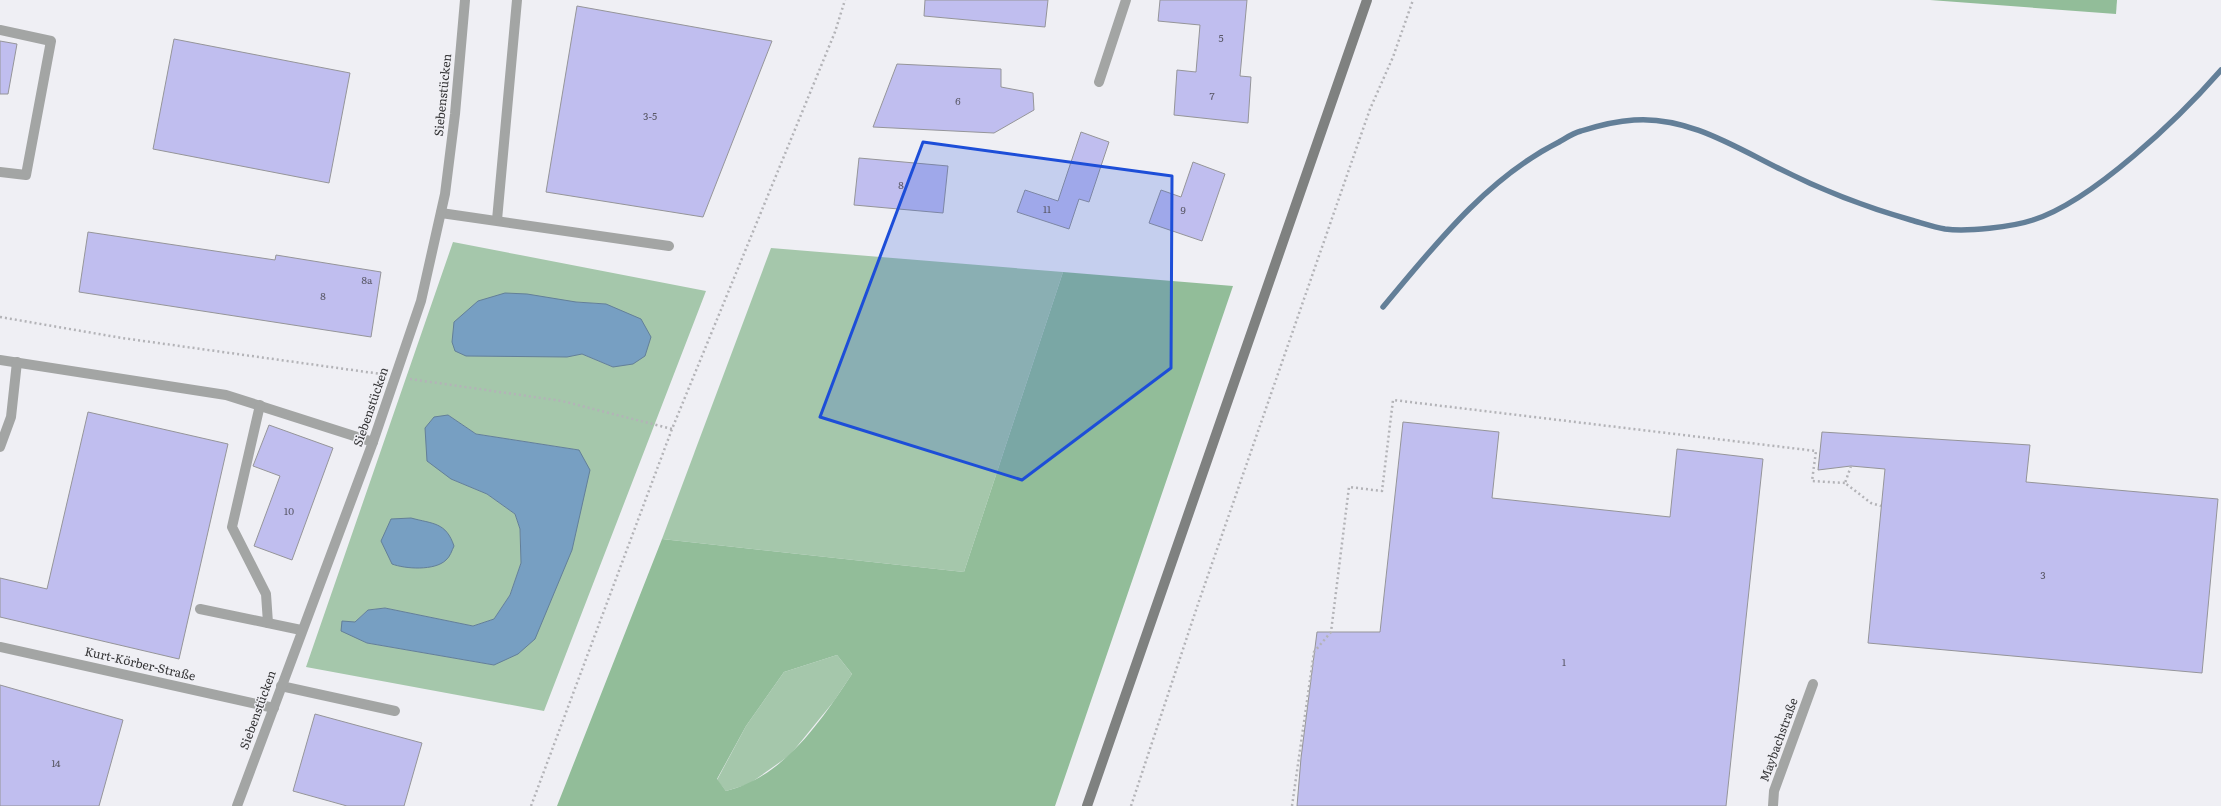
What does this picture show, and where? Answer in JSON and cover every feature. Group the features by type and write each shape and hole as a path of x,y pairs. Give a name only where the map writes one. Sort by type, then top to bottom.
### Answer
{"main road":[{"path":"1087,806 1367,0"}],"street":[{"name":"Siebenstücken","path":"237,806 373,442 421,301 442,213 456,114 465,0"},
{"path":"497,220 517,0"},
{"path":"1098,82 1126,0"},
{"path":"0,30 52,42 26,175 0,172"},
{"path":"442,213 669,246"},
{"path":"0,360 226,395 373,442"},
{"path":"0,447 11,417 17,362"},
{"path":"260,405 232,527 266,594 268,623"},
{"path":"200,609 302,630"},
{"name":"Kurt-Körber-Straße","path":"0,647 274,708"},
{"name":"Maybachstraße","path":"1773,806 1774,791 1813,684"},
{"path":"282,686 395,711"}],"path":[{"path":"531,806 672,429 835,32 845,0"},
{"path":"1131,806 1200,597 1370,110 1393,57 1413,0"},
{"path":"0,318 122,338 396,376 431,383 562,401 672,429"},
{"path":"1292,806 1314,652 1331,632 1349,487 1382,491 1393,400 1816,451 1812,481 1845,483 1871,503 1881,506"},
{"path":"1845,483 1851,466"}],"highlighted area":[{"path":"923,142 1172,176 1171,368 1022,480 820,417"}],"green space":[{"path":"1930,0 2117,0 2116,14"},
{"path":"453,242 706,291 544,711 306,667","holes":["576,302 606,304 613,367 582,354 466,356","448,415 476,434 579,450 494,665 367,643 351,635 355,622 368,610 385,608 473,626 494,619 510,595 521,563 520,529 515,514 487,494 451,479"]},
{"path":"771,248 1063,272 964,572 662,539"},
{"path":"1063,272 1233,286 1055,806 557,806 662,539 964,572","holes":["837,655 852,674 814,728 783,760 766,773 747,784 726,791 717,779 746,726 784,672"]},
{"path":"837,655 852,674 834,701 790,755 749,784 726,791 717,780 746,726 784,672"}],"water":[{"path":"505,293 527,294 576,302 606,304 641,319 651,337 645,356 633,364 613,367 582,354 567,357 466,356 455,351 452,342 454,322 478,301"},
{"path":"448,415 476,434 579,450 590,470 572,550 535,639 518,654 494,665 367,643 341,631 342,621 355,622 368,610 385,608 473,626 494,619 510,595 521,563 520,529 515,514 487,494 451,479 427,461 425,428 434,417"},
{"path":"411,518 438,525 447,532 451,538 454,546 450,555 441,564 412,568 392,564 381,541 391,519"}],"building":[{"path":"925,0 1048,0 1045,27 924,16"},
{"path":"1160,0 1247,0 1240,76 1251,77 1248,123 1174,115 1177,70 1196,72 1200,25 1158,21"},
{"path":"577,6 772,41 703,217 546,192"},
{"path":"174,39 350,73 329,183 153,149"},
{"path":"0,41 17,44 8,94 0,94"},
{"path":"897,64 1001,69 1001,87 1033,93 1034,110 994,133 873,127"},
{"path":"1081,132 1109,142 1089,202 1079,199 1069,229 1017,212 1025,190 1058,201"},
{"path":"859,158 948,166 943,213 854,205"},
{"path":"1193,162 1225,174 1202,241 1149,223 1161,190 1181,197"},
{"path":"88,232 275,260 276,255 381,272 371,337 79,292"},
{"path":"88,412 228,444 179,659 0,617 0,578 47,589"},
{"path":"1403,422 1499,432 1492,498 1670,517 1677,449 1763,459 1726,806 1297,806 1301,758 1317,632 1380,632"},
{"path":"269,425 333,448 292,560 254,546 280,476 253,466"},
{"path":"1822,432 2030,445 2026,482 2218,499 2202,673 1868,643 1885,469 1851,466 1818,470"},
{"path":"0,685 123,720 99,806 0,806"},
{"path":"315,714 422,743 404,806 347,806 293,791"}],"waterway":[{"path":"1383,307 1442,237 1485,194 1508,174 1533,157 1572,134 1587,129 1634,120 1653,120 1672,123 1709,134 1810,184 1894,215 1945,229 1965,230 1989,228 2013,225 2033,220 2057,210 2082,195 2108,177 2134,156 2183,111 2221,70"}]}
